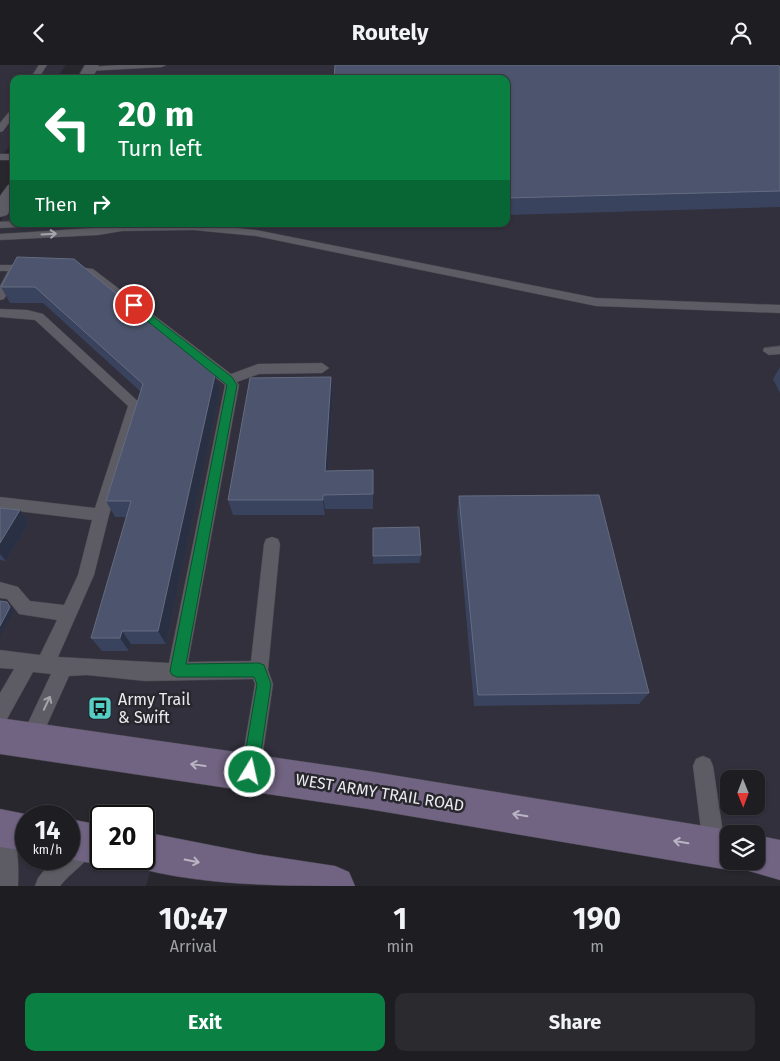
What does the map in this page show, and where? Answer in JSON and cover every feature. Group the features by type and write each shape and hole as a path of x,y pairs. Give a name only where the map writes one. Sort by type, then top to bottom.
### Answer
{"main road":[{"name":"WEST ARMY TRAIL ROAD","path":"15,738 368,790 720,849"},
{"path":"155,854 256,874 334,886"},
{"path":"765,857 780,860"}],"street":[{"path":"0,211 10,195"}],"lane":[{"path":"88,71 162,65"},
{"path":"0,129 10,115"},
{"path":"0,237 98,232 122,228 193,227 256,233 596,302 780,309"},
{"path":"0,268 33,268"},
{"path":"0,296 16,268"},
{"path":"60,269 89,271 229,379 232,385 177,671"},
{"path":"0,313 27,314 39,317 135,405 101,515 86,575 68,613 36,664 0,712"},
{"path":"229,379 258,369 322,368"},
{"path":"0,503 101,515"},
{"path":"250,772 264,684 259,670 272,544"},
{"path":"0,590 12,592 25,608 68,613"},
{"path":"0,659 64,667 87,666 145,672 259,670"},
{"path":"15,738 64,667"},
{"path":"703,766 720,840"},
{"path":"7,886 9,829"},
{"path":"46,886 61,867 86,842"}],"shaded area":[{"path":"0,65 66,65 59,75 10,75 10,145 0,159"},
{"path":"100,65 780,65 780,846 765,844 765,825 720,825 720,833 0,723 0,222 10,206 10,227 510,227 510,75 94,75"},
{"path":"0,845 15,847 15,870 80,870 80,858 90,859 90,870 151,870 146,886 0,886"}],"building":[{"path":"335,65 778,65 780,67 780,191 510,198 510,75 334,75"},
{"path":"17,257 74,259 215,375 158,631 122,631 120,638 91,638 131,501 106,501 143,384 35,287 1,287"},
{"path":"331,377 325,471 373,470 373,494 323,495 323,500 228,500 250,378"},
{"path":"599,495 649,693 478,695 459,496"},
{"path":"0,508 20,510 0,543"},
{"path":"419,527 421,555 373,556 373,528"},
{"path":"0,601 7,602 10,607 0,626"}],"place":[{"name":"Army Trail & Swift","path":"100,708"}],"route":[{"path":"134,305 229,379 232,385 177,671 259,670 264,684 250,772"}]}
